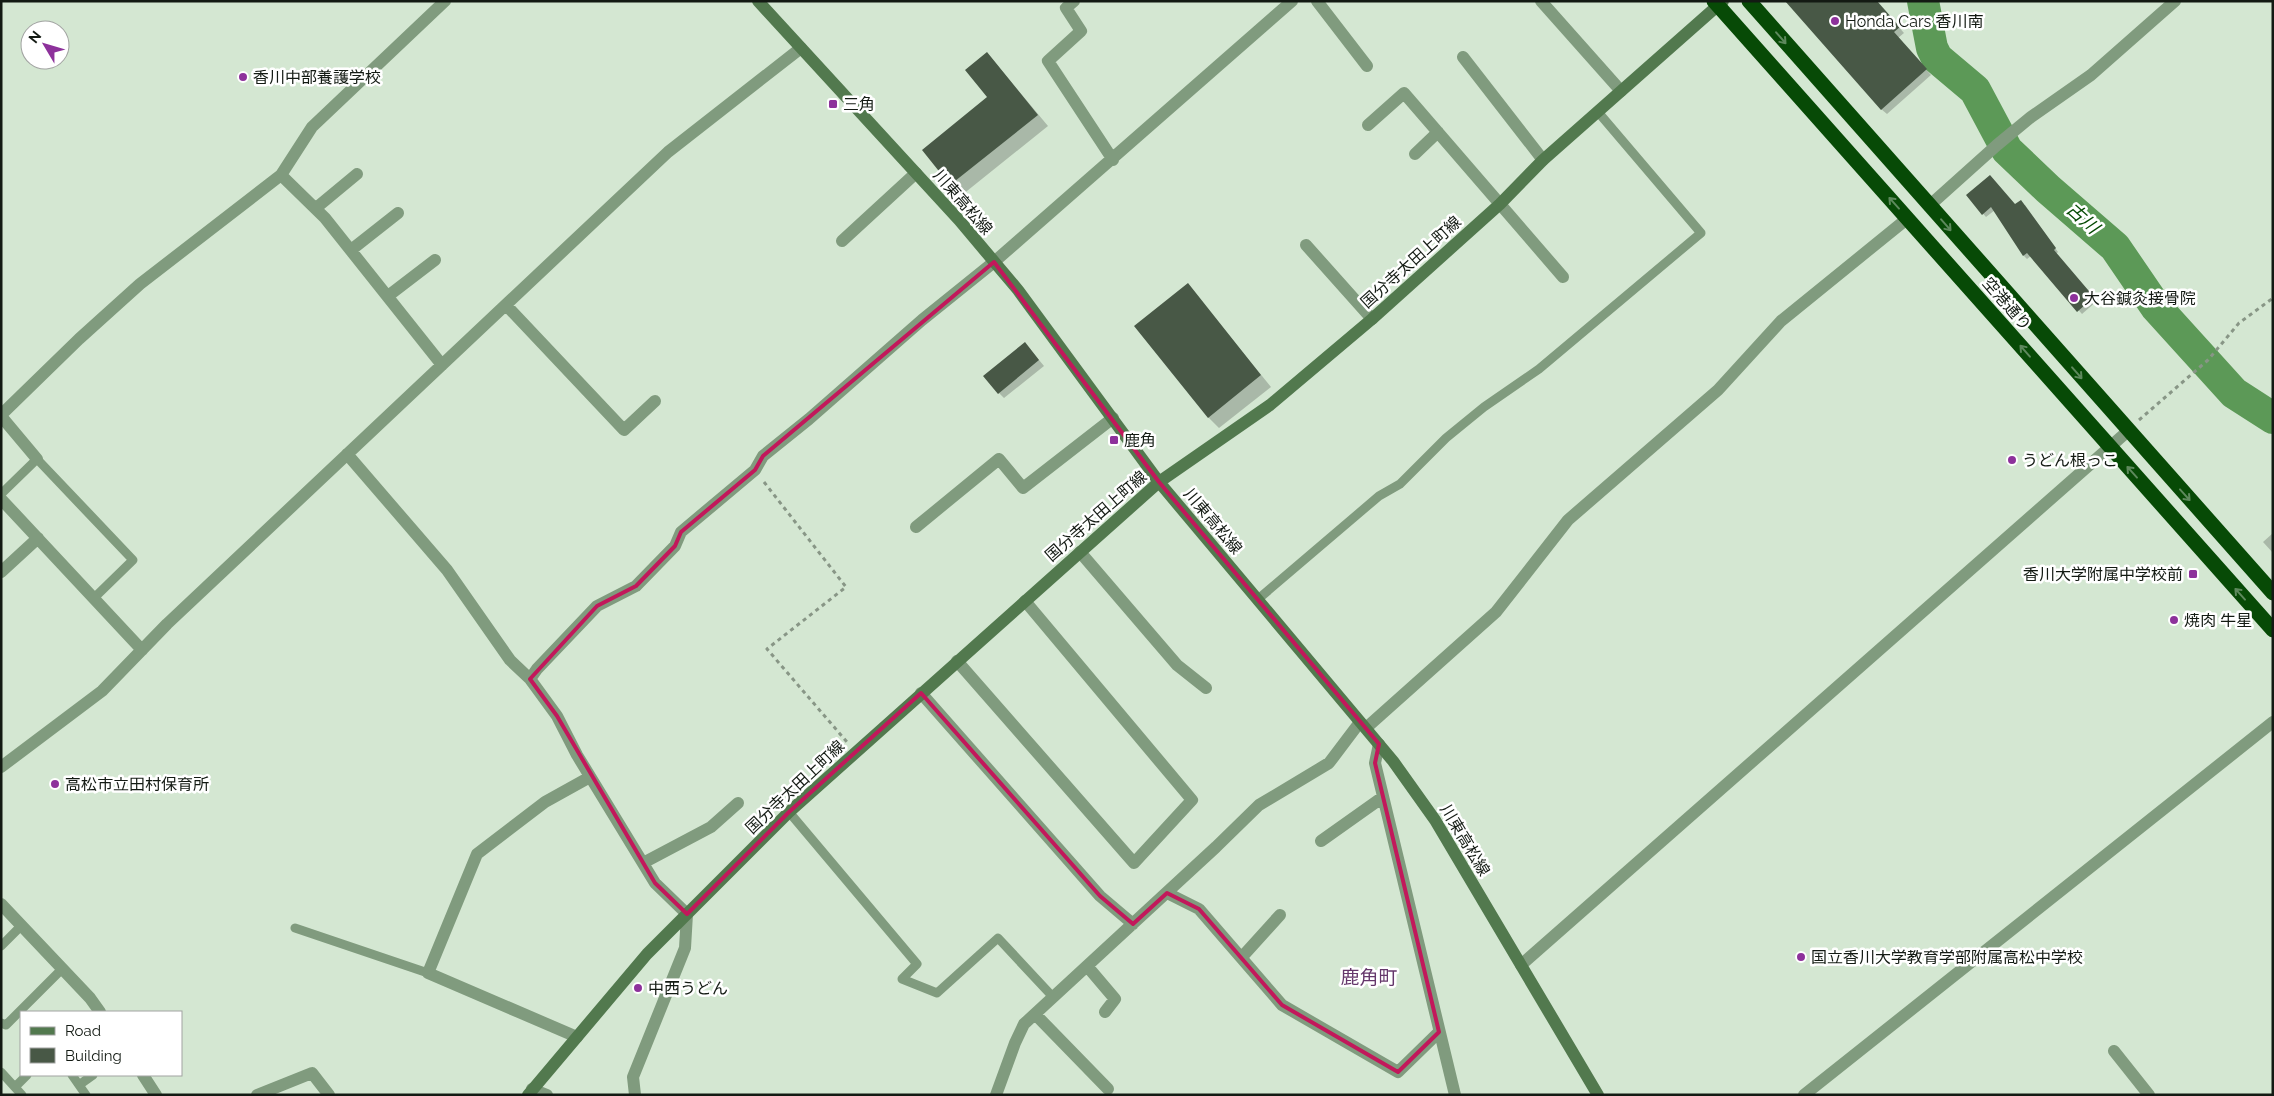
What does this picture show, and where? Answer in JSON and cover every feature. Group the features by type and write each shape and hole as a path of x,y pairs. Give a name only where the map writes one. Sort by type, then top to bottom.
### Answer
{"highway":[{"name":"空港通り","path":"1749,1 2273,593"},
{"name":"空港通り","path":"1718,3 2273,630"}],"main road":[{"name":"川東高松線","path":"758,1 916,173 1018,290 1160,482 1379,744 1436,820 1598,1095"},
{"name":"国分寺太田上町線","path":"530,1092 647,954 789,812 1160,482 1270,405 1372,319 1500,204 1543,160 1718,3"}],"street":[{"path":"37,459 1,416 79,339 140,284 281,175 312,127 445,1"},
{"path":"1074,1 1066,8 1081,31 1048,61 1113,160"},
{"path":"530,679 537,669 597,606 636,586 675,546 681,532 755,470 763,456 1113,160 1292,1"},
{"path":"1317,1 1367,66"},
{"path":"1541,1 1620,92"},
{"path":"1929,206 1997,145 2031,117 2090,75 2175,1"},
{"path":"1,766 102,691 166,624 668,152 801,48"},
{"path":"1463,56 1543,160"},
{"path":"1368,125 1404,93 1563,277"},
{"path":"1415,154 1438,132"},
{"path":"842,241 916,173"},
{"path":"316,208 357,174"},
{"path":"281,175 316,208 442,364"},
{"path":"351,250 398,213"},
{"path":"996,1095 1015,1042 1024,1024 1167,893 1259,805 1329,763 1363,725 1496,612 1568,520 1718,390 1781,321 1908,218"},
{"path":"1306,245 1372,319"},
{"path":"388,296 435,260"},
{"path":"506,305 624,430 655,401"},
{"path":"916,527 999,458 1023,488 1113,418"},
{"path":"1521,965 2128,430"},
{"path":"347,454 447,570 510,660 530,679 557,716 590,777 655,883 687,914 684,948 632,1077 635,1095"},
{"path":"2,498 142,650"},
{"path":"1,572 38,538"},
{"path":"1080,552 1177,665 1206,688"},
{"path":"957,661 1134,863 1192,800 1024,601"},
{"path":"921,693 1100,896 1133,924"},
{"path":"1804,1095 2273,722"},
{"path":"1379,744 1375,763 1455,1095"},
{"path":"577,1037 428,973 477,854 545,802 590,777"},
{"path":"1321,841 1383,797"},
{"path":"643,863 710,826 738,803"},
{"path":"1167,893 1199,909 1282,1004 1398,1072 1439,1032"},
{"path":"1,904 62,969 97,1011"},
{"path":"1242,957 1280,914"},
{"path":"1087,966 1115,999 1105,1012"},
{"path":"1035,1014 1108,1089"},
{"path":"2114,1051 2149,1095"},
{"path":"257,1095 312,1073 328,1095"},
{"path":"144,1076 154,1094"},
{"path":"530,1092 547,1095"}],"lane":[{"path":"1257,600 1371,502 1400,484 1446,438 1484,407 1539,369 1701,233 1598,112"},
{"path":"2,498 37,459 133,560 94,598"},
{"path":"789,812 917,964 902,979 937,993 998,938 1053,997"},
{"path":"1,946 21,926"},
{"path":"295,928 428,973"},
{"path":"24,1011 62,969"},
{"path":"3,1026 20,1015"},
{"path":"1,1072 22,1095"},
{"path":"15,1087 26,1076"},
{"path":"73,1076 82,1092 92,1076"}],"path":[{"path":"2128,430 2176,386 2203,365 2239,323 2273,298"},
{"path":"755,470 846,587 767,649 856,752"}],"highlighted area":[{"path":"994,262 1159,482 1379,744 1375,763 1439,1032 1398,1072 1282,1005 1199,909 1167,893 1133,924 1100,896 921,693 789,812 687,914 655,883 557,716 530,679 597,606 636,586 675,546 681,532 755,470 763,456"}],"building":[{"path":"1785,1 1877,1 1900,27 1894,32 1927,69 1881,110"},
{"path":"987,52 1038,115 950,185 922,150 987,97 965,70"},
{"path":"1990,175 2015,204 2021,200 2056,248 2054,250 2094,297 2077,312 2027,253 2023,256 1991,207 1982,215 1966,195"},
{"path":"1188,283 1261,375 1208,418 1134,326"},
{"path":"1025,342 1039,360 998,394 983,376"}],"waterway":[{"name":"古川","path":"1923,1 1932,48 1937,58 1975,90 2007,150 2048,189 2115,247 2156,307 2234,393 2273,418"}],"place":[{"name":"Honda Cars 香川南","path":"1835,21"},
{"name":"香川中部養護学校","path":"243,77"},
{"name":"三角","path":"833,104"},
{"name":"大谷鍼灸接骨院","path":"2074,298"},
{"name":"鹿角","path":"1114,440"},
{"name":"うどん根っこ","path":"2012,460"},
{"name":"香川大学附属中学校前","path":"2193,574"},
{"name":"焼肉 牛星","path":"2174,620"},
{"name":"高松市立田村保育所","path":"55,784"},
{"name":"国立香川大学教育学部附属高松中学校","path":"1801,957"},
{"name":"中西うどん","path":"638,988"}],"district":[{"name":"鹿角町","path":"1369,977"}]}
